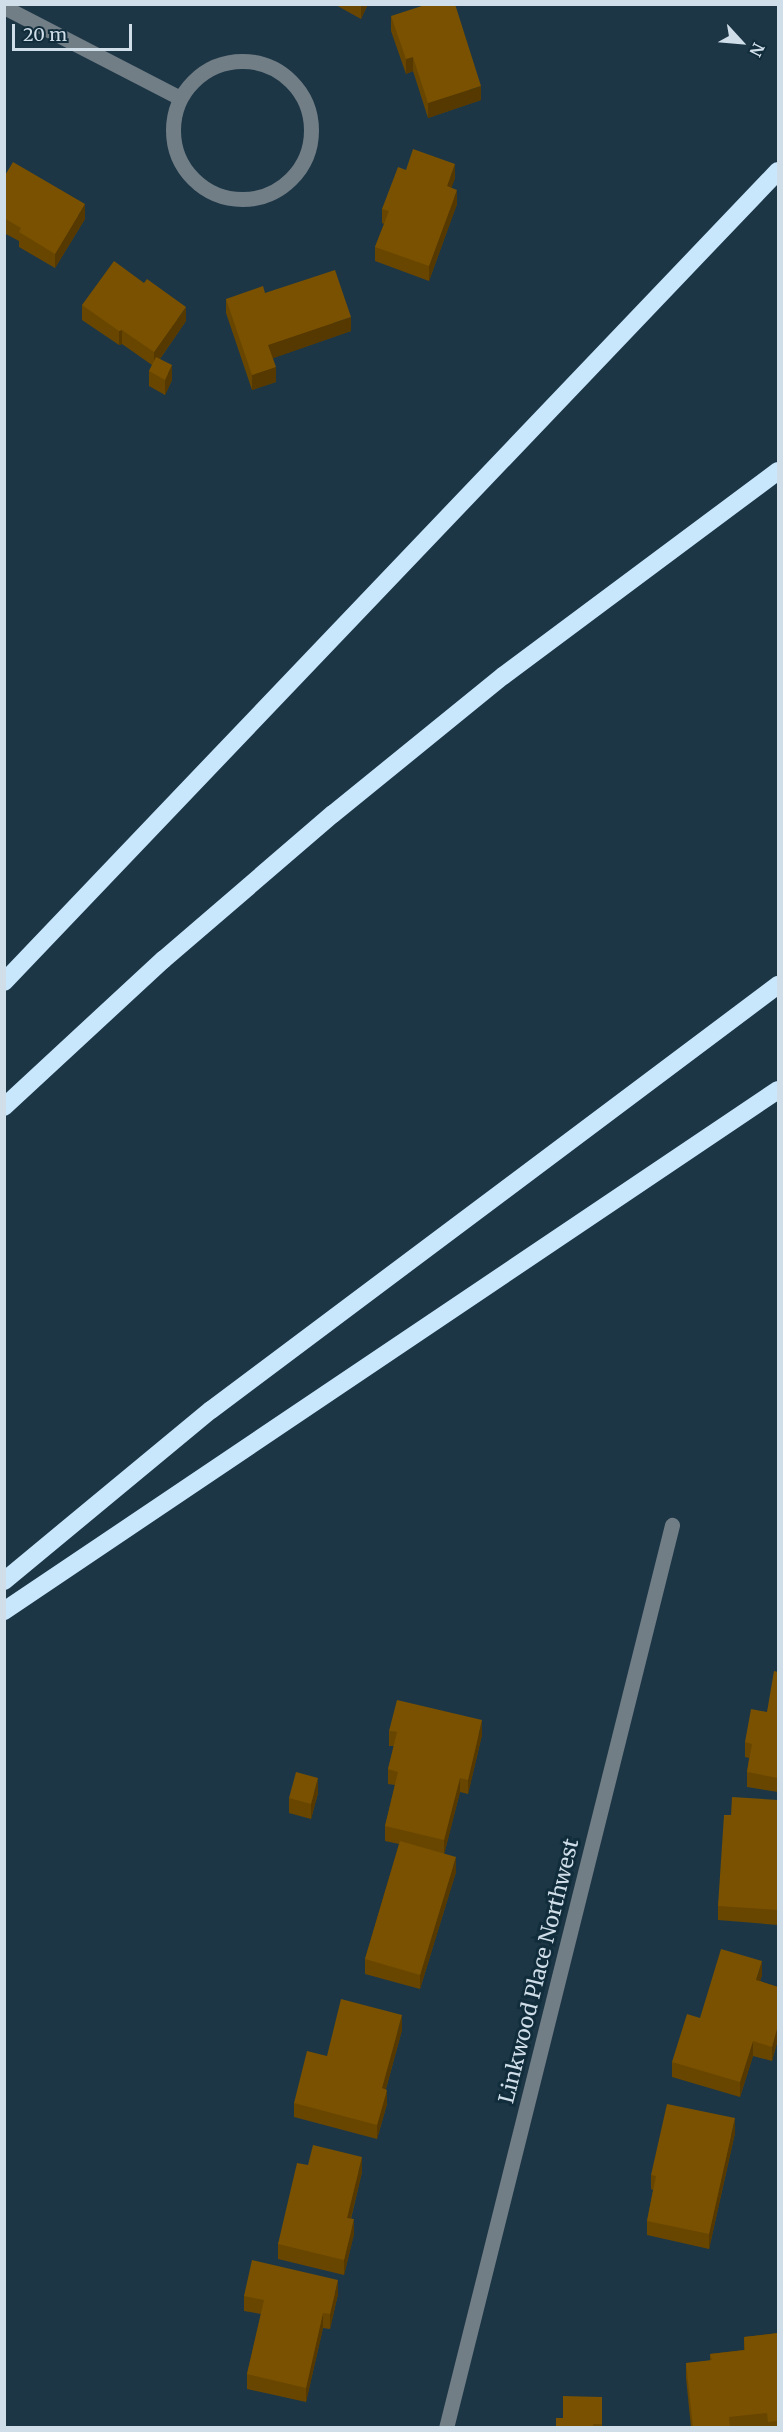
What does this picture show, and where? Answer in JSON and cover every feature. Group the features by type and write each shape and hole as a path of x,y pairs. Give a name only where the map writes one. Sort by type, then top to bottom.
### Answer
{"highway":[{"path":"4,982 778,171"},
{"path":"4,1107 163,960 333,814 503,676 778,471"},
{"path":"4,1581 211,1410 778,984"},
{"path":"4,1611 778,1090"}],"street":[{"path":"4,7 180,98"},
{"path":"234,61 256,62 277,70 294,85 306,104 311,126 309,149 298,170 282,186 262,197 239,200 216,195 196,183 181,165 173,144 173,120 180,98 194,80 212,67 234,61"},
{"name":"Linkwood Place Northwest","path":"446,2427 672,1525"}],"building":[{"path":"428,4 455,4 481,86 428,103 413,57 406,59 391,16"},
{"path":"413,149 455,164 447,186 457,190 429,266 375,247 389,211 382,209 398,167 406,170"},
{"path":"13,162 85,204 55,254 19,232 21,228 4,218 4,177"},
{"path":"114,261 144,283 147,279 186,307 154,352 82,305"},
{"path":"335,270 351,317 268,345 276,367 252,375 226,299 263,286 265,293"},
{"path":"156,357 172,365 165,380 149,371"},
{"path":"774,1671 778,1672 778,1778 747,1772 752,1744 745,1742 751,1709 767,1712"},
{"path":"397,1700 482,1720 468,1780 460,1778 444,1840 385,1826 398,1772 388,1769 397,1732 389,1731"},
{"path":"296,1772 318,1778 311,1804 289,1798"},
{"path":"732,1797 778,1800 778,1910 718,1906 724,1815 731,1815"},
{"path":"400,1841 456,1857 420,1975 365,1959"},
{"path":"721,1949 762,1961 756,1980 778,1987 778,2025 772,2047 753,2041 740,2082 672,2062 687,2014 700,2018"},
{"path":"341,1999 402,2015 382,2088 387,2090 377,2125 294,2103 307,2051 327,2056"},
{"path":"667,2104 735,2118 709,2234 647,2221 656,2176 651,2175"},
{"path":"313,2145 362,2157 347,2218 354,2219 344,2260 278,2244 297,2163 308,2165"},
{"path":"252,2260 338,2280 330,2314 323,2313 306,2388 247,2374 264,2300 244,2296"},
{"path":"778,2333 778,2421 768,2422 767,2413 729,2417 730,2427 693,2427 686,2363 712,2360 710,2354 745,2350 744,2337"},
{"path":"563,2396 602,2397 602,2424 593,2424 593,2427 556,2427 556,2418 563,2418"}]}
